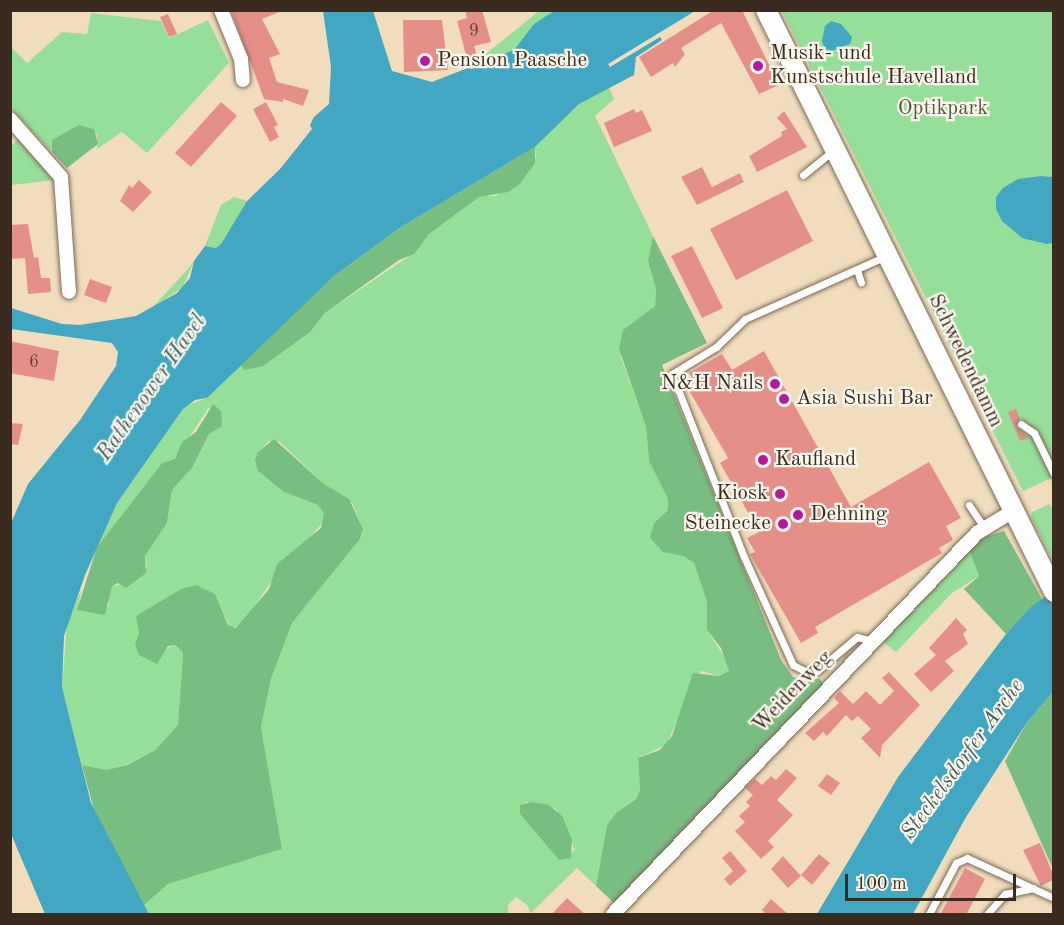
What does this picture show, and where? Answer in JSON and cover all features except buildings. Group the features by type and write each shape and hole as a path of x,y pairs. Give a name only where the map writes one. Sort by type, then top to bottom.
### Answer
{"main road":[{"name":"Schwedendamm","path":"766,10 1053,592"}],"street":[{"path":"221,10 241,59 243,80"},
{"path":"10,119 61,177 69,292"},
{"name":"Weidenweg","path":"613,915 983,526 1013,511"}],"lane":[{"path":"803,175 834,150"},
{"path":"873,641 857,637 817,671 805,671 793,665 744,557 672,374 716,347 745,319 886,256"},
{"path":"857,270 861,282"},
{"path":"1021,424 1034,433 1053,474"},
{"path":"969,505 983,526"},
{"path":"929,915 956,863 967,858 1053,898"},
{"path":"987,915 1005,894 1033,888"}],"green space":[{"path":"539,11 554,11 534,24 514,50 469,68"},
{"name":"Optikpark","path":"782,11 1053,11 1053,177 1041,176 1047,244 1053,243 1053,477 1023,491"},
{"path":"91,13 161,21 169,38 208,20 229,63 147,153 122,132 97,149 97,134 51,148 52,152 11,108 10,46 27,63 62,32 87,34"},
{"path":"609,87 614,99 595,116 653,236 648,261 656,289 655,306 620,355 646,427 649,461 668,498 668,510 654,523 694,563 707,602 707,630 727,661 729,671 719,676 701,671 666,745 638,758 640,790 636,799 616,813 607,825 596,886 577,868 530,914 528,906 516,897 508,905 508,914 149,914 144,905 168,884 282,849 261,727 271,679 292,623 360,539 363,529 352,503 324,484 280,442 269,441 258,452 284,492 318,505 324,512 324,521 271,582 240,627 230,627 217,600 196,585 181,589 137,616 139,633 135,645 166,649 174,645 183,653 178,725 155,750 119,768 107,770 82,765 62,687 67,624 81,590 78,610 109,606 108,592 112,586 122,584 147,567 145,556 167,523 172,490 192,468 209,434 222,425 209,407 175,459 162,463 97,547 117,503 185,406 207,398 240,364 245,370 310,332 325,313 408,257 429,234 479,196 496,196 536,157 535,147 579,104","holes":["527,802 556,809 575,850 559,860 520,814 520,805"]},
{"path":"79,125 94,129 98,144 67,168 52,152 52,140"},
{"path":"18,139 54,180 11,185 11,146"},
{"path":"535,147 535,163 520,184 508,192 479,197 429,234 414,254 399,260 325,313 310,332 263,366 244,370 240,364 334,276 401,227"},
{"path":"234,197 247,201 221,244 216,248 205,246 221,205"},
{"path":"653,236 707,343 662,365 781,660 793,677 807,682 819,678 824,684 616,905 596,886 607,825 616,813 636,799 640,790 638,758 660,750 672,736 693,673 719,676 729,671 721,648 707,630 707,602 694,563 684,556 663,552 650,538 654,523 668,510 668,499 649,461 646,427 619,349 623,330 655,306 656,289 648,261"},
{"path":"194,261 183,287 152,308 188,269"},
{"path":"213,404 221,411 222,426 209,434 192,468 172,490 167,523 145,556 146,573 126,588 118,583 112,586 105,615 77,610 97,547 162,463 175,459 182,442 196,432"},
{"path":"274,439 324,484 349,499 363,529 360,539 292,623 271,679 261,727 282,849 168,884 144,905 95,814 82,765 107,770 127,765 155,750 178,725 183,653 175,645 168,646 157,664 139,655 135,645 139,633 136,616 181,589 196,585 215,594 228,625 236,628 269,589 277,564 321,528 324,513 318,505 284,492 258,471 255,460 258,452"},
{"path":"1050,504 1053,510 1053,561 1031,518 1032,512"},
{"path":"1004,531 1042,599 1006,634 964,589 979,576 969,550 984,537"},
{"path":"969,550 979,576 952,593 896,652 881,640"},
{"path":"1053,692 1053,869 1005,761 1028,721"},
{"path":"531,802 549,805 562,816 572,839 571,858 559,860 520,814 520,805"}],"water":[{"name":"Rathenower Havel","path":"323,11 373,11 392,71 432,82 514,50 534,24 554,11 695,11 608,64 610,67 660,37 662,40 636,57 634,75 579,104 535,147 401,227 334,276 207,398 195,400 183,409 117,503 85,575 64,636 62,687 91,803 149,914 45,914 11,834 11,523 28,484 80,420 116,366 118,352 112,343 11,329 11,308 62,324 80,325 136,316 177,293 190,278 194,261 205,246 216,248 221,244 247,201 280,169 312,129 310,125 314,117 329,104 331,67"},
{"path":"831,21 841,24 852,37 850,44 832,51 825,49 822,41 825,26"},
{"path":"1053,177 1053,243 1047,244 1022,238 1002,221 996,209 996,197 1003,188 1018,179"},
{"name":"Steckelsdorfer Arche","path":"1053,591 1053,692 1028,721 966,817 913,914 817,914 898,777 1006,634 1032,606"}],"place":[{"name":"Pension Paasche","path":"425,61"},
{"name":"Musik- und Kunstschule Havelland","path":"758,66"},
{"name":"N&H Nails","path":"775,384"},
{"name":"Asia Sushi Bar","path":"784,399"},
{"name":"Kaufland","path":"763,460"},
{"name":"Kiosk","path":"780,494"},
{"name":"Dehning","path":"798,515"},
{"name":"Steinecke","path":"783,524"}]}
